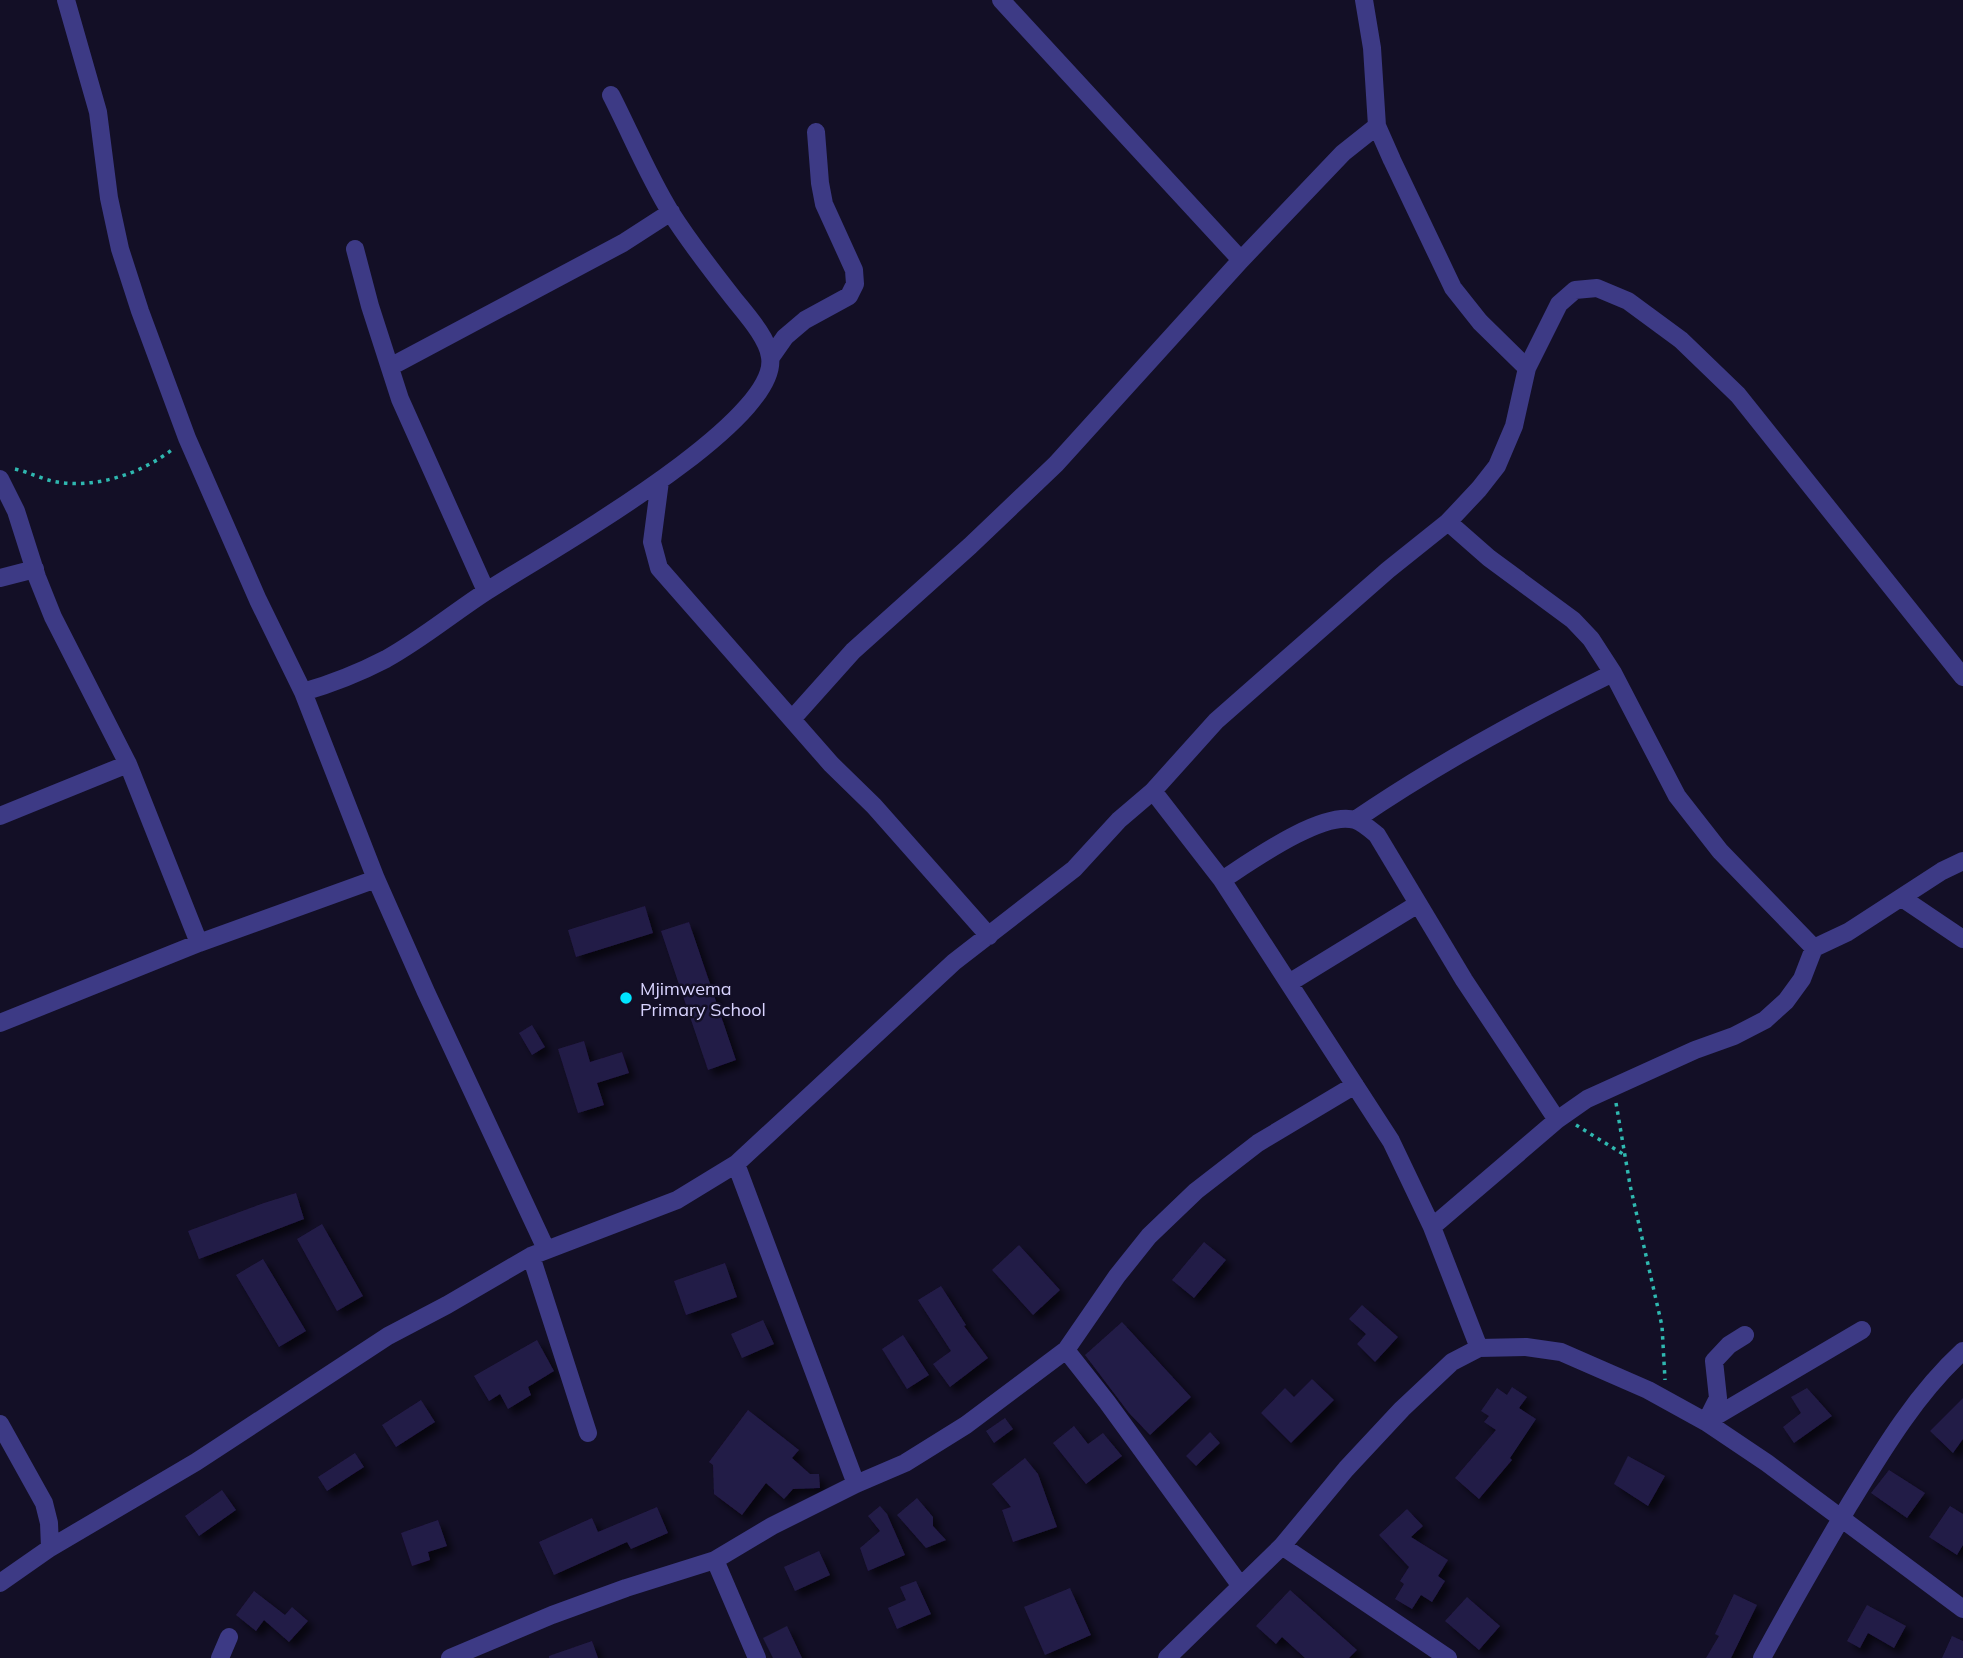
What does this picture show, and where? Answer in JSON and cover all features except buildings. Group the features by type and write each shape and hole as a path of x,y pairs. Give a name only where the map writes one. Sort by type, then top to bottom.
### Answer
{"street":[{"path":"66,0 98,112 109,198 120,249 140,311 187,438 258,600 303,692 376,879 539,1252 588,1433"},
{"path":"1002,0 1241,260"},
{"path":"1364,0 1372,48 1377,126 1424,233 1453,288 1480,323 1527,368"},
{"path":"611,95 671,212 752,321 771,357"},
{"path":"793,718 853,652 943,572 1056,464 1241,260 1343,153 1377,126"},
{"path":"303,692 333,683 386,658 486,591 604,520 660,481 719,433 747,405 765,384 771,357 785,337 805,320 849,296 855,284 854,270 824,204 816,132"},
{"path":"390,367 623,243 671,212"},
{"path":"355,249 390,367 420,447 486,591"},
{"path":"0,1583 50,1548 197,1462 388,1336 539,1252 677,1199 736,1164 944,971 1074,869 1119,821 1153,791 1216,721 1388,569 1448,522 1497,466 1514,426 1527,368 1559,304 1575,290 1597,288 1628,301 1681,340 1738,395 1963,677"},
{"path":"5,473 35,569 59,629 128,764 200,943"},
{"path":"660,481 652,541 659,568 989,936"},
{"path":"1448,522 1489,558 1573,620 1591,639 1613,673 1677,796 1720,851 1814,948"},
{"path":"0,578 35,569"},
{"path":"1222,880 1312,826 1334,820 1354,820 1452,758 1553,702 1613,673"},
{"path":"0,816 128,764"},
{"path":"1153,791 1222,880 1391,1141 1432,1227 1479,1348"},
{"path":"1354,820 1377,835 1464,981 1560,1118"},
{"path":"1432,1227 1560,1118 1587,1099 1766,1020 1786,1001 1802,979 1814,948 1848,932 1942,871 1963,861"},
{"path":"0,1024 200,943 376,879"},
{"path":"1902,898 1963,939"},
{"path":"1289,983 1418,904"},
{"path":"450,1658 552,1615 715,1560 772,1526 905,1463 966,1424 1066,1350 1117,1276 1149,1236 1196,1191 1258,1143 1355,1085"},
{"path":"736,1164 856,1484"},
{"path":"1706,1422 1862,1330"},
{"path":"1706,1422 1718,1398 1714,1361 1729,1345 1745,1335"},
{"path":"1167,1658 1282,1546 1346,1469 1402,1409 1452,1362 1479,1348 1526,1346 1561,1352 1666,1399 1767,1463 1963,1609"},
{"path":"1066,1350 1107,1402 1240,1586"},
{"path":"1762,1658 1887,1442 1945,1367 1963,1351"},
{"path":"0,1424 44,1503 49,1523 50,1548"},
{"path":"1282,1546 1448,1658"},
{"path":"715,1560 757,1658"},
{"path":"220,1658 229,1637"}],"path":[{"path":"5,473 77,483 112,479 159,459 187,438"},
{"path":"1613,1087 1624,1154 1662,1326 1666,1399"},
{"path":"1560,1118 1624,1154"}],"place":[{"name":"Mjimwema Primary School","path":"626,998"}]}
